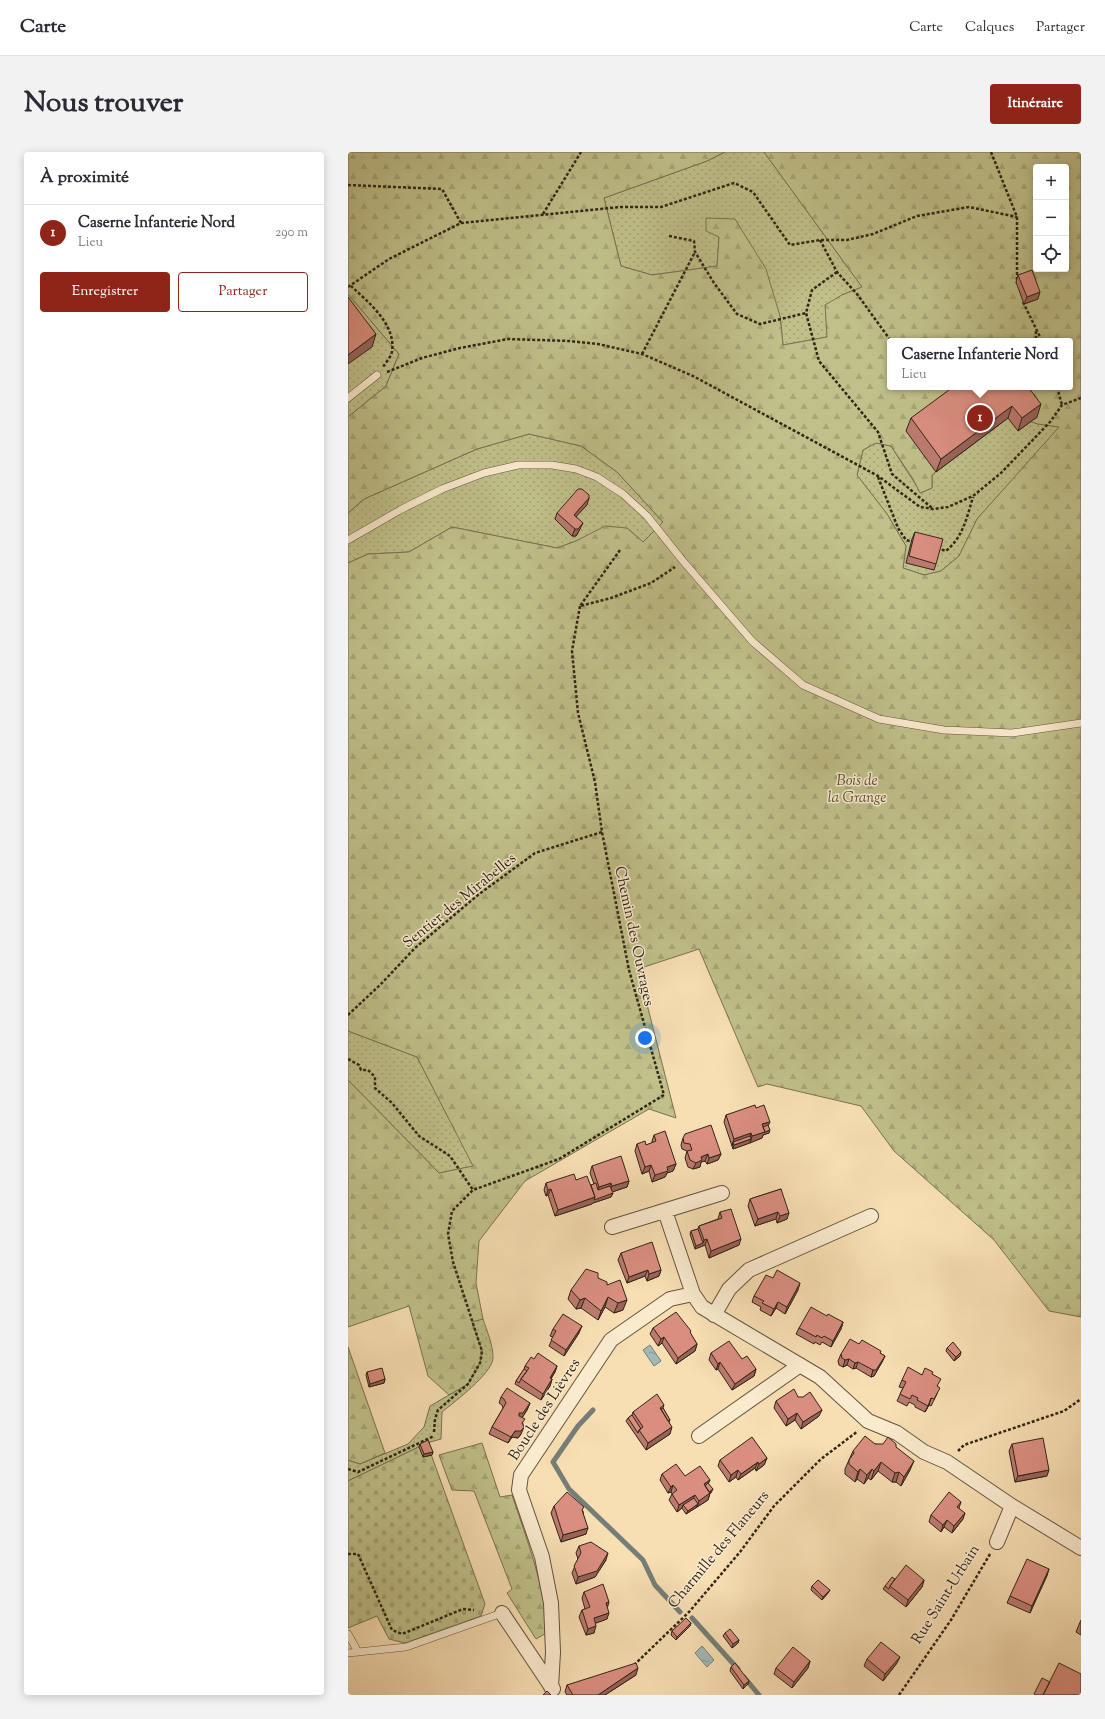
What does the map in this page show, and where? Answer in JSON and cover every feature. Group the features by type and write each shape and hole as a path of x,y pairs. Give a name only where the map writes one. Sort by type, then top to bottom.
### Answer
{"street":[{"path":"612,1227 722,1193"},
{"path":"665,1211 693,1294 702,1307 820,1377 868,1421 897,1433 924,1452 946,1462 1012,1506 1081,1548"},
{"path":"714,1315 729,1289 749,1270 871,1216"},
{"name":"Boucle des Lièvres","path":"554,1691 551,1603 542,1557 519,1490 521,1475 611,1340 670,1298 693,1294"},
{"path":"698,1436 800,1365"},
{"name":"Rue Saint-Urbain","path":"997,1542 1012,1506"},
{"path":"502,1613 554,1691"}],"lane":[{"path":"348,398 377,375"},
{"path":"348,540 400,510 442,489 484,473 518,465 552,465 576,469 597,477 623,494 647,516 683,561 752,641 803,685 879,719 944,730 1012,733 1081,723"},
{"path":"348,1653 406,1647 502,1613"},
{"path":"348,1634 358,1652"}],"path":[{"path":"542,215 580,152"},
{"path":"991,152 1017,216 1016,282 1019,289"},
{"path":"377,375 392,353 393,336 377,310 350,286 389,259 461,223 621,207 661,207 734,183 753,192 790,245 820,240 847,240 873,234 917,216 969,207 1017,216"},
{"path":"348,185 442,189 461,223"},
{"path":"668,236 694,241 695,252 714,283 737,314 760,324 806,313"},
{"path":"820,240 837,272 857,294 890,338"},
{"path":"642,354 695,252"},
{"path":"837,272 812,290 806,313 819,361 878,432 892,474 932,509"},
{"path":"1021,296 1041,338"},
{"path":"1036,328 1036,338"},
{"path":"377,375 437,354 508,339 569,341 598,344 642,354 693,376 878,476 920,508 932,509 948,507 973,496 1001,473 1050,422 1062,405 1081,398"},
{"path":"1058,390 1062,405"},
{"path":"878,476 898,528 906,540 919,544"},
{"path":"932,547 946,550 955,543 964,527 973,496"},
{"path":"580,606 620,550"},
{"path":"580,606 611,598 651,584 683,561"},
{"name":"Chemin des Ouvrages","path":"434,1432 435,1419 438,1410 468,1384 480,1363 482,1351 453,1262 448,1234 452,1211 473,1190 558,1159 664,1095 629,970 602,832 595,782 578,713 572,651 580,606"},
{"name":"Sentier des Mirabelles","path":"348,1015 381,984 415,948 478,895 535,853 602,832"},
{"path":"348,1059 359,1065 361,1070 368,1070 375,1077 375,1088 392,1103 419,1136 450,1156 473,1190"},
{"path":"946,1462 964,1445 1064,1411 1081,1399"},
{"name":"Charmille des Flaneurs","path":"633,1666 689,1612 740,1552 774,1506 821,1459 858,1431"},
{"path":"348,1469 358,1472 434,1436"},
{"name":"Rue Saint-Urbain","path":"899,1695 951,1620 997,1542"},
{"path":"348,1554 358,1554 392,1630 402,1634 463,1609 476,1610"}],"green space":[{"name":"Bois de la Grange","path":"348,152 725,152 707,161 604,198 621,266 652,275 717,266 719,237 706,231 706,218 735,219 766,269 780,316 783,345 827,337 825,305 842,295 862,287 764,152 1081,152 1081,1317 1049,1311 994,1240 894,1151 861,1106 767,1084 758,1087 699,949 638,969 676,1118 649,1109 525,1181 479,1241 476,1283 483,1319 472,1322 482,1351 480,1363 468,1384 449,1395 428,1376 409,1306 348,1327 348,1080 439,1173 473,1166 417,1057 348,1031 348,563 368,554 409,552 452,527 557,548 576,541 605,526 627,528 643,542 663,522 617,472 581,446 529,434 477,449 364,499 348,513 348,417 386,386 399,354 348,294","holes":["1006,413 1038,424 1059,427 977,519 959,556 941,571 924,575 903,568 906,546 887,514 857,475 863,450 876,443 891,446 913,479 920,493 932,488 932,475 963,447"]},
{"path":"725,152 764,152 862,287 842,295 827,337 783,345 780,316 719,237 717,266 652,275 621,266 604,198 707,161"},
{"path":"348,294 399,354 386,386 348,417"},
{"path":"1006,413 1038,424 1060,427 977,519 959,556 941,571 924,575 903,568 906,546 887,514 857,475 863,450 876,443 891,446 921,493 932,488 932,475 963,447"},
{"path":"529,434 581,446 617,472 663,522 643,542 627,528 576,541 557,548 452,527 409,552 368,554 348,563 348,513 364,499 477,449"},
{"path":"348,1031 417,1057 474,1166 439,1173 348,1080"},
{"path":"483,1319 492,1348 493,1358 491,1365 472,1387 442,1412 441,1439 427,1443 348,1481 348,1460 360,1464 408,1444 424,1427 430,1406 468,1384 482,1351 472,1321"},
{"path":"348,1347 385,1453 360,1464 348,1460"},
{"path":"427,1443 485,1604 481,1616 405,1643 389,1639 377,1616 348,1628 348,1481"},
{"path":"482,1443 500,1497 512,1495 539,1579 548,1632 536,1639 507,1593 512,1589 474,1491 452,1490 439,1455"}],"water":[{"path":"650,1345 661,1361 654,1366 643,1350"},
{"path":"702,1646 714,1660 707,1667 695,1653"}],"building":[{"path":"1032,270 1040,292 1027,297 1018,275"},
{"path":"348,297 376,334 348,355"},
{"path":"949,390 1030,390 1041,404 1022,418 1012,406 941,459 911,418"},
{"path":"578,489 582,489 589,495 589,498 574,515 583,523 578,529 575,529 557,513"},
{"path":"915,532 943,539 936,564 909,556"},
{"path":"755,1105 756,1108 764,1105 770,1122 762,1124 765,1132 752,1136 751,1133 734,1139 726,1115"},
{"path":"711,1125 721,1154 709,1158 708,1154 701,1157 702,1160 696,1163 690,1160 687,1151 692,1150 690,1144 684,1143 683,1138 685,1134"},
{"path":"768,1125 770,1130 765,1132 763,1127"},
{"path":"665,1131 676,1164 667,1167 668,1171 655,1175 651,1165 645,1167 637,1144 645,1141 646,1145 656,1141 654,1135"},
{"path":"750,1136 751,1139 734,1145 733,1142"},
{"path":"621,1156 629,1181 612,1186 611,1183 599,1187 592,1166"},
{"path":"574,1174 576,1180 587,1176 595,1197 558,1210 551,1189 548,1190 546,1183"},
{"path":"596,1183 598,1190 610,1186 613,1193 594,1200 595,1197 591,1185"},
{"path":"781,1189 789,1213 780,1216 778,1212 758,1219 750,1199"},
{"path":"731,1209 741,1239 711,1251 707,1239 704,1240 699,1226 722,1218 720,1212"},
{"path":"698,1229 703,1243 696,1246 691,1231"},
{"path":"652,1242 661,1270 649,1274 648,1270 629,1277 621,1253"},
{"path":"586,1269 598,1273 598,1278 607,1282 607,1285 620,1280 627,1300 618,1303 608,1297 601,1311 585,1298 580,1300 571,1290"},
{"path":"777,1270 800,1283 787,1307 778,1302 774,1309 762,1303 764,1301 754,1296 766,1275 773,1278"},
{"path":"811,1307 827,1316 828,1314 843,1322 833,1341 824,1336 822,1338 817,1335 816,1337 799,1328"},
{"path":"676,1312 691,1331 690,1332 697,1344 678,1358 664,1337 661,1339 653,1328"},
{"path":"563,1314 582,1326 566,1350 551,1340 556,1331 553,1329"},
{"path":"850,1339 859,1344 862,1340 881,1351 880,1353 885,1356 876,1370 873,1370 858,1362 855,1363 849,1359 845,1360 842,1358 841,1354"},
{"path":"729,1341 742,1359 747,1356 756,1369 735,1384 720,1362 718,1364 711,1353"},
{"path":"953,1342 961,1352 956,1357 947,1348"},
{"path":"538,1353 557,1366 550,1378 552,1379 543,1394 521,1379 529,1368 525,1366 531,1357 534,1359"},
{"path":"908,1367 922,1375 925,1368 933,1372 932,1374 941,1379 937,1386 940,1388 934,1399 931,1398 928,1406 917,1400 918,1398 912,1395 910,1399 900,1394 906,1382 902,1380"},
{"path":"382,1368 385,1379 370,1384 367,1372"},
{"path":"524,1369 527,1371 519,1383 516,1381"},
{"path":"507,1388 530,1403 523,1413 519,1413 519,1416 525,1419 522,1423 524,1427 521,1431 515,1431 511,1437 492,1427 506,1403 501,1397"},
{"path":"794,1389 798,1397 803,1397 810,1392 822,1410 803,1422 797,1413 788,1419 776,1401"},
{"path":"657,1394 664,1405 660,1408 672,1427 648,1443 639,1430 643,1427 633,1412"},
{"path":"663,1408 670,1420 668,1421 661,1409"},
{"path":"632,1415 641,1429 638,1433 628,1418"},
{"path":"865,1436 875,1444 883,1444 888,1437 896,1444 896,1447 914,1461 904,1477 899,1472 895,1473 881,1462 874,1471 872,1469 867,1475 860,1469 858,1472 849,1464 849,1460 854,1453 853,1451"},
{"path":"752,1437 767,1458 759,1464 758,1462 741,1474 738,1470 731,1475 720,1460"},
{"path":"1043,1438 1049,1470 1018,1476 1012,1444"},
{"path":"428,1440 433,1452 424,1454 420,1444"},
{"path":"676,1464 685,1476 700,1466 710,1480 704,1484 710,1493 699,1501 695,1495 679,1505 672,1494 677,1490 673,1485 671,1487 662,1474"},
{"path":"708,1483 713,1489 709,1492 705,1486"},
{"path":"567,1492 584,1507 582,1510 588,1528 563,1535 554,1506"},
{"path":"949,1492 961,1502 957,1507 965,1513 954,1526 947,1520 943,1525 931,1515"},
{"path":"694,1498 698,1504 688,1511 683,1505"},
{"path":"591,1542 608,1553 597,1571 578,1577 574,1566 581,1553 579,1546"},
{"path":"1027,1559 1049,1569 1032,1606 1010,1596"},
{"path":"906,1565 924,1580 908,1600 890,1586"},
{"path":"892,1577 895,1579 889,1589 885,1586"},
{"path":"818,1580 830,1590 823,1597 812,1586"},
{"path":"603,1584 609,1602 606,1603 609,1613 594,1618 596,1626 588,1629 582,1610 590,1607 584,1592"},
{"path":"686,1618 691,1623 677,1637 672,1631"},
{"path":"730,1629 739,1640 733,1644 725,1633"},
{"path":"881,1642 900,1657 885,1674 867,1659"},
{"path":"793,1647 810,1661 794,1682 776,1668"},
{"path":"636,1663 638,1668 598,1695 573,1695 567,1685"},
{"path":"735,1663 749,1681 744,1685 731,1667"},
{"path":"1059,1663 1081,1674 1081,1695 1043,1695"},
{"path":"1042,1678 1050,1682 1043,1695 1036,1695 1034,1694"},
{"path":"547,1691 551,1695 543,1695"}],"waterway":[{"path":"593,1410 578,1426 553,1462 569,1489 643,1560 655,1585 680,1612"},
{"path":"692,1618 738,1669"},
{"path":"744,1677 759,1695"}],"place":[{"name":"Caserne Infanterie Nord","path":"980,418"}]}
